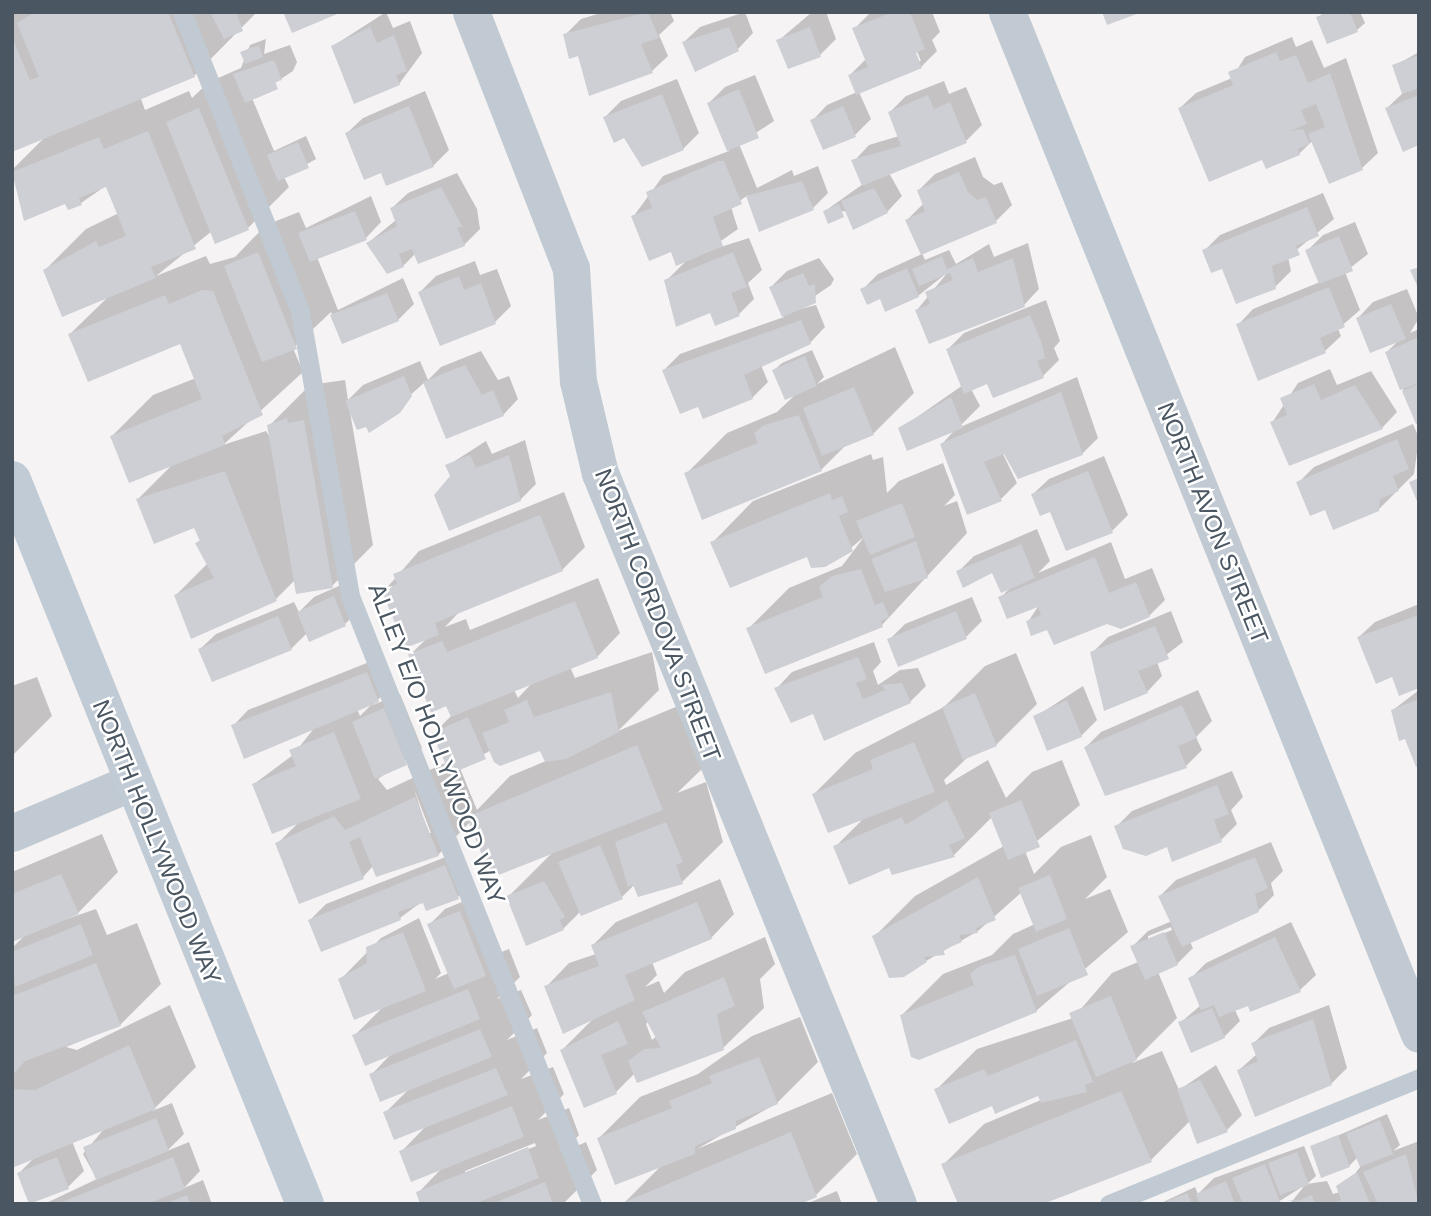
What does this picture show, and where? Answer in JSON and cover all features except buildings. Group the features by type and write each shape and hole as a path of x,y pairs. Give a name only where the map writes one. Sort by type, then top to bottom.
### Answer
{"main road":[{"name":"NORTH HOLLYWOOD WAY","path":"12,480 305,1204"}],"street":[{"name":"NORTH CORDOVA STREET","path":"471,12 571,268 578,381 600,473 898,1204"},
{"name":"NORTH AVON STREET","path":"1007,12 1419,1034"},
{"path":"12,833 132,782"}],"lane":[{"name":"ALLEY E/O HOLLYWOOD WAY","path":"182,12 300,312 350,596 592,1204"},
{"path":"1109,1204 1419,1078"}]}
